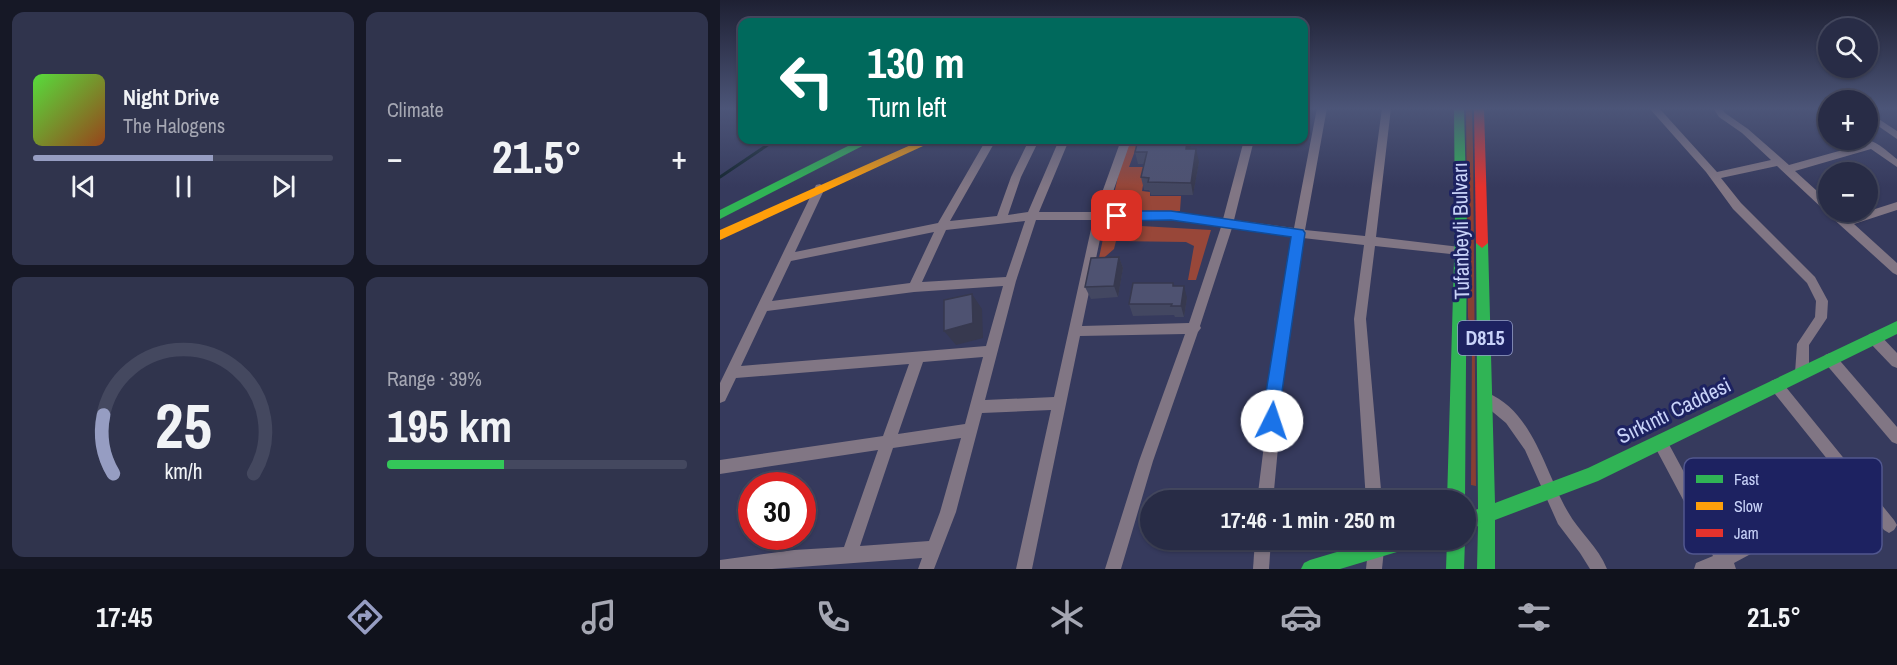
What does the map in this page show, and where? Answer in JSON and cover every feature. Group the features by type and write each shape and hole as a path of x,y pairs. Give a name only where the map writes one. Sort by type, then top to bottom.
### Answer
{"main road":[{"name":"Tufanbeyli Bulvarı","path":"1456,490 1460,135"},
{"name":"Tufanbeyli Bulvarı","path":"1480,135 1486,399 1486,569"},
{"path":"720,209 850,144"},
{"path":"720,215 860,144"},
{"path":"720,234 754,221 820,188 921,144"},
{"name":"Sırkıntı Caddesi","path":"1476,519 1592,475 1897,327"},
{"path":"1310,569 1362,550"},
{"path":"1455,569 1456,550"}],"street":[{"path":"1266,490 1272,437 1271,405 1298,233 1317,135"},
{"path":"1373,490 1360,319 1385,135"},
{"path":"1677,135 1737,206 1811,280 1822,301 1821,318 1803,344 1802,373"},
{"path":"1749,135 1818,198"},
{"path":"914,287 942,226 989,144"},
{"path":"1001,220 1016,177 1032,144"},
{"path":"926,569 948,512 1010,281 1032,216 1062,144"},
{"path":"1024,569 1099,216 1125,144"},
{"path":"1113,569 1126,518 1195,328 1248,144"},
{"path":"1878,149 1897,164"},
{"path":"1713,176 1784,166 1841,150"},
{"path":"720,397 820,188"},
{"path":"1897,206 1845,223 1897,270"},
{"path":"786,258 942,226 1032,216 1171,216 1460,251"},
{"path":"763,307 914,287 1010,281"},
{"path":"1075,331 1195,328"},
{"path":"1874,338 1897,362"},
{"path":"731,373 992,351"},
{"path":"849,555 918,357"},
{"path":"1830,359 1897,437"},
{"path":"1776,385 1834,458"},
{"path":"1486,399 1511,418 1530,445 1563,519 1586,547 1599,569"},
{"path":"976,406 1060,403"},
{"path":"720,467 970,430"},
{"path":"1660,442 1684,487"},
{"path":"1882,517 1889,525"},
{"path":"720,568 794,558 933,549"},
{"path":"1262,569 1263,550"},
{"path":"1374,569 1377,550"},
{"path":"1702,569 1726,565 1745,554"}],"shaded area":[{"path":"1466,135 1473,135 1476,486 1471,485 1472,343 1468,317"},
{"path":"1129,144 1161,144 1161,147 1136,148 1129,167 1146,167 1142,191 1150,192 1150,196 1181,196 1180,211 1110,211 1120,168"},
{"path":"1106,224 1211,230 1196,280 1188,280 1194,246 1186,242 1116,241 1114,249 1098,263"}],"building":[{"path":"1137,144 1187,144 1186,149 1196,149 1191,183 1148,182 1149,178 1141,177 1147,152 1135,152"},
{"path":"1119,257 1114,286 1085,287 1091,258"},
{"path":"1133,283 1173,283 1173,286 1184,286 1181,306 1129,304"},
{"path":"972,294 973,323 944,331 944,300"}],"waterway":[{"path":"720,177 769,144"}],"traffic: fast":[{"path":"1456,490 1461,226 1459,135"},
{"path":"720,215 860,144"},
{"path":"1482,243 1487,464 1486,569"},
{"path":"1476,518 1592,475 1897,327"},
{"path":"1310,569 1374,550"},
{"path":"1455,569 1456,550"}],"traffic: slow":[{"path":"720,235 921,144"}],"traffic: jam":[{"path":"1480,135 1482,243"}],"route":[{"path":"1117,216 1171,216 1298,233 1271,405 1272,421"}]}
